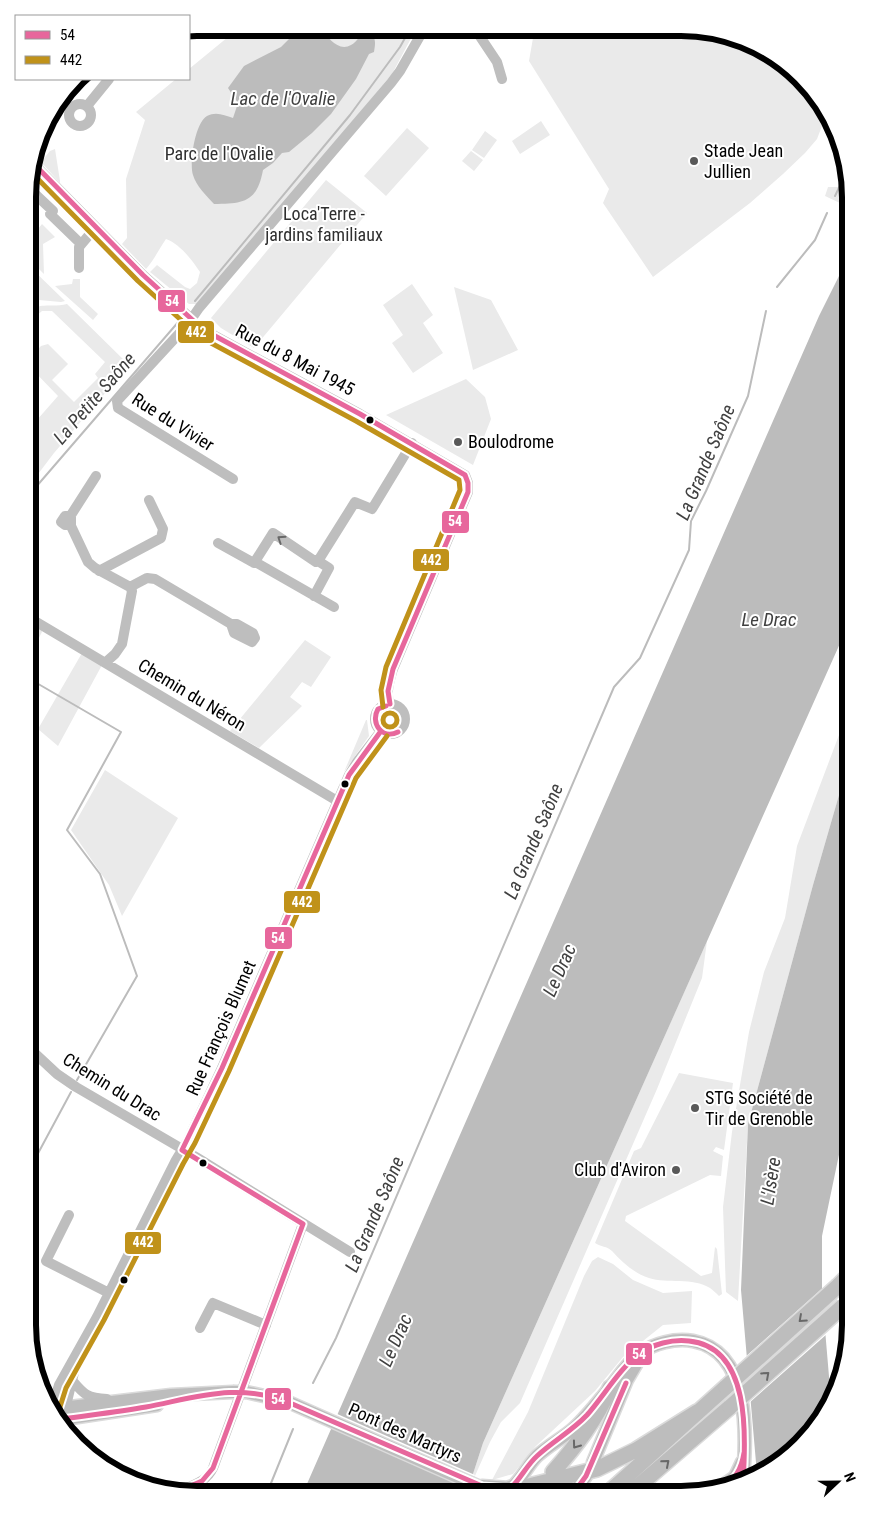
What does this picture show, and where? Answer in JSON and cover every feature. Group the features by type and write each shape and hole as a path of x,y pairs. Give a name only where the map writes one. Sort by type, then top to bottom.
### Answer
{"highway":[{"path":"616,1486 841,1283"},
{"path":"638,1486 841,1307"},
{"path":"553,1472 578,1442 604,1403 610,1388"},
{"path":"529,1486 598,1469 631,1453 697,1412"}],"main road":[{"path":"513,1486 536,1457 574,1428 610,1388 632,1359 641,1352 670,1340 700,1342 715,1350 726,1361 737,1379 740,1390 743,1472"},
{"path":"593,1462 635,1365 651,1348"},
{"name":"Pont des Martyrs","path":"209,1394 246,1392 279,1399 482,1486"},
{"path":"64,1414 134,1400 171,1395 209,1394"},
{"path":"64,1414 145,1407 209,1394"},
{"path":"736,1475 744,1455"},
{"path":"579,1486 586,1476"}],"street":[{"path":"479,36 497,62 502,79"},
{"path":"191,318 391,83 420,37"},
{"path":"88,106 108,80"},
{"name":"Rue du 8 Mai 1945","path":"39,170 143,275 197,324 215,336 412,443 465,475 468,483 468,492 393,669 388,699 390,704"},
{"path":"36,195 53,211 50,214 81,244"},
{"path":"79,268 79,247 95,228"},
{"name":"Rue du Vivier","path":"191,318 188,324 117,401 118,408 233,479"},
{"path":"318,561 355,502 372,509 412,443"},
{"path":"96,476 70,520 88,562 130,587 132,591 122,644 106,662"},
{"path":"99,570 161,538 163,529 149,500"},
{"path":"254,563 273,534 316,562 318,561 329,568 314,596"},
{"path":"218,543 334,607"},
{"path":"130,587 147,578 156,579 230,624"},
{"name":"Chemin du Néron","path":"36,622 339,802"},
{"path":"390,704 394,705 404,715 404,722 396,733 388,734 381,732 375,723 376,714 382,707 390,704"},
{"name":"Rue François Blumet","path":"60,1408 69,1377 81,1347 222,1068 339,802 349,775 381,732"},
{"name":"Chemin du Drac","path":"36,1054 76,1088 350,1252"},
{"path":"69,1215 46,1261 108,1294"},
{"path":"190,1485 209,1476 303,1224"},
{"path":"200,1328 214,1303 266,1325"},
{"path":"69,1377 81,1392 87,1396 98,1399 134,1400"}],"green space":[{"name":"Stade Jean Jullien","path":"532,36 681,36 712,39 752,53 770,63 802,91 823,123 817,139 783,174 750,203 653,277 603,203 609,189 529,61"},
{"name":"Parc de l'Ovalie","path":"228,37 412,37 392,74 198,304 189,304 150,272 157,265 190,289 197,283 200,272 181,248 166,239 146,269 122,244 127,238 126,179 145,120 136,112 175,80 190,80 190,68"},
{"path":"541,121 550,135 520,154 512,141"},
{"path":"407,128 429,148 386,196 364,176"},
{"path":"485,131 497,140 484,158 472,150"},
{"path":"55,149 60,183 41,162 50,151"},
{"path":"471,151 483,160 474,171 462,161"},
{"name":"Loca'Terre - jardins familiaux","path":"326,180 367,213 254,348 221,328 211,318"},
{"path":"828,187 841,187 842,202 840,203 825,196"},
{"path":"42,224 55,237 43,244 44,274 36,266 36,232"},
{"path":"36,273 65,301 39,300 36,303"},
{"path":"73,279 80,279 80,297 98,314 93,320 55,286 72,284"},
{"path":"412,284 433,315 423,323 443,353 413,373 392,343 403,335 383,305"},
{"path":"454,287 491,300 518,350 473,370"},
{"path":"67,304 129,365 36,477 36,421 58,396 36,373 36,351 41,346 48,344 68,364 52,380 74,402 98,378 95,374 105,362 52,311 42,311 36,316 37,307"},
{"name":"Boulodrome","path":"466,379 485,397 491,419 473,465 386,415"},
{"path":"36,626 43,630 36,644"},
{"path":"305,640 331,657 311,687 302,682 290,697 302,706 259,748 230,731"},
{"path":"82,653 102,665 58,746 38,729"},
{"path":"366,720 369,736 344,772"},
{"path":"842,728 841,786 748,1124 738,1301 726,1292 723,1207 732,1132 749,1032 764,972 785,918 797,846"},
{"path":"105,770 178,818 122,916 109,885 71,830"},
{"path":"707,941 702,978 657,1089 520,1403 501,1422 471,1486 467,1486 483,1443"},
{"path":"679,1073 733,1083 724,1150 716,1147 713,1151 723,1156 721,1176 710,1175 626,1216 625,1221 701,1276 712,1273 715,1247 717,1249 722,1294 719,1296 710,1288 696,1283 656,1280 639,1274 610,1249 595,1243 634,1151 641,1148"},
{"path":"841,1213 841,1247 840,1218"},
{"path":"598,1257 613,1264 633,1280 663,1293 692,1291 691,1323 663,1325 623,1357 595,1391 536,1446 513,1474 492,1480 528,1412 584,1276 592,1261"}],"water":[{"name":"Lac de l'Ovalie","path":"291,37 328,37 334,43 347,47 353,44 359,37 373,37 375,44 374,52 369,54 356,79 331,114 289,152 282,153 263,170 253,195 241,202 214,204 199,187 193,175 194,144 199,126 207,116 214,114 233,118 238,103 228,88 244,66 281,47"},
{"name":"Le Drac","path":"842,270 842,640 483,1443 467,1486 306,1486 819,316"},
{"name":"L'Isère","path":"841,786 841,1144 822,1236 822,1294 830,1384 820,1405 795,1439 770,1459 756,1467 741,1290 748,1124"}],"pier":[{"path":"825,1286 827,1334 748,1404 744,1358"},
{"path":"335,1413 475,1475 469,1486 330,1424"}],"waterway":[{"name":"La Petite Saône","path":"195,301 350,115 406,37"},
{"name":"La Grande Saône","path":"835,196 841,184"},
{"name":"La Grande Saône","path":"777,287 815,240 827,213"},
{"name":"La Grande Saône","path":"313,1383 336,1338 614,687 640,658 689,550 691,521 748,396 766,311"},
{"name":"La Petite Saône","path":"36,487 180,320"},
{"path":"36,683 121,732 67,830 100,874 137,976 77,1080"},
{"path":"36,1157 71,1092"},
{"name":"La Grande Saône","path":"270,1486 293,1429"}],"transit line":[{"name":"54","path":"39,169 143,275 197,324 215,336 360,414 465,475 468,483 468,492 393,669 388,691 390,704"},
{"name":"442","path":"38,179 138,281 192,330 211,343 356,421 459,480 460,490 386,667 381,690 383,707"},
{"name":"54","path":"386,706 378,709 376,714 377,725 379,729 387,734 398,732"},
{"name":"442","path":"390,713 395,715 397,720 395,725 390,727 385,725 383,720 385,715 390,713"},
{"name":"54","path":"182,1150 222,1068 349,775 381,731"},
{"name":"442","path":"60,1408 66,1388 104,1320 195,1143 229,1071 356,778 387,736"},
{"name":"54","path":"182,1150 303,1224"},
{"name":"54","path":"192,1486 202,1481 213,1468 303,1224"},
{"name":"54","path":"513,1486 537,1456 587,1415 632,1360 650,1347 676,1341 689,1341 709,1347 724,1359 734,1376 744,1419 743,1472"},
{"name":"54","path":"579,1486 586,1476 626,1383"},
{"name":"54","path":"67,1418 136,1409 218,1393 253,1393 290,1403 482,1486"},
{"name":"54","path":"735,1476 742,1463 744,1453"}],"place":[{"name":"Stade Jean Jullien","path":"694,161"},
{"name":"Boulodrome","path":"458,442"},
{"name":"STG Société de Tir de Grenoble","path":"695,1108"},
{"name":"Club d'Aviron","path":"676,1170"}]}
